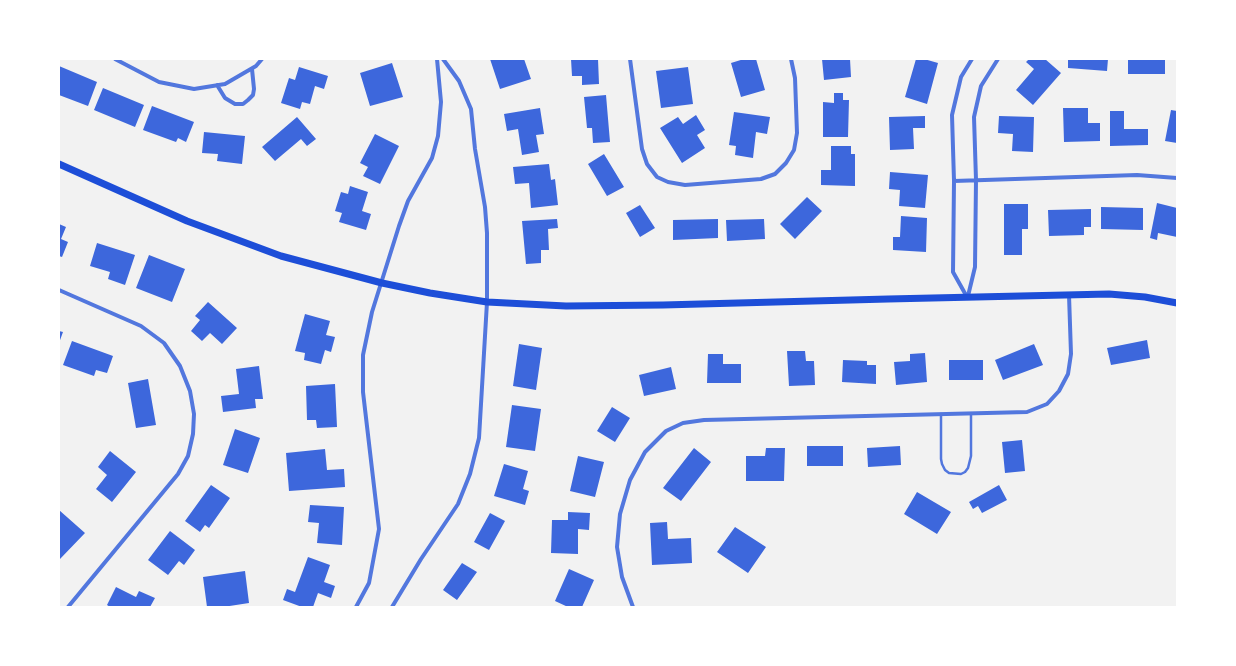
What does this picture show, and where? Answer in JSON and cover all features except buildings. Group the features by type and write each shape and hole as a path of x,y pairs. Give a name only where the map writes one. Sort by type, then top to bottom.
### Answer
{"main road":[{"path":"59,164 187,221 281,256 382,283 430,293 487,302 566,306 648,305 1109,294 1145,297 1177,303"}],"street":[{"path":"115,59 159,82 194,89 224,84 252,69 262,59"},
{"path":"356,607 368,583 379,529 363,392 363,355 372,312 399,226 408,201 432,158 438,136 441,102 438,59"},
{"path":"392,607 421,559 458,504 470,474 479,438 487,302 487,233 485,207 475,149 471,109 459,80 443,59"},
{"path":"630,59 642,149 647,164 657,177 668,182 686,186 761,179 775,174 786,163 794,150 797,133 795,78 791,59"},
{"path":"968,297 953,272 954,181 952,115 961,77 972,59"},
{"path":"968,297 975,266 976,180 974,117 981,86 998,59"},
{"path":"217,85 225,98 235,104 243,104 253,95 254,89 252,69"},
{"path":"954,181 1137,175 1177,178"},
{"path":"59,290 142,326 164,343 180,366 190,392 194,414 193,434 188,456 178,474 68,607"},
{"path":"633,607 622,577 617,547 620,514 630,480 645,452 666,431 683,422 704,420 1027,412 1047,404 1059,391 1068,374 1071,354 1069,295"}],"lane":[{"path":"941,414 941,459 944,470 949,473 961,474 968,468 971,456 970,413"}]}
